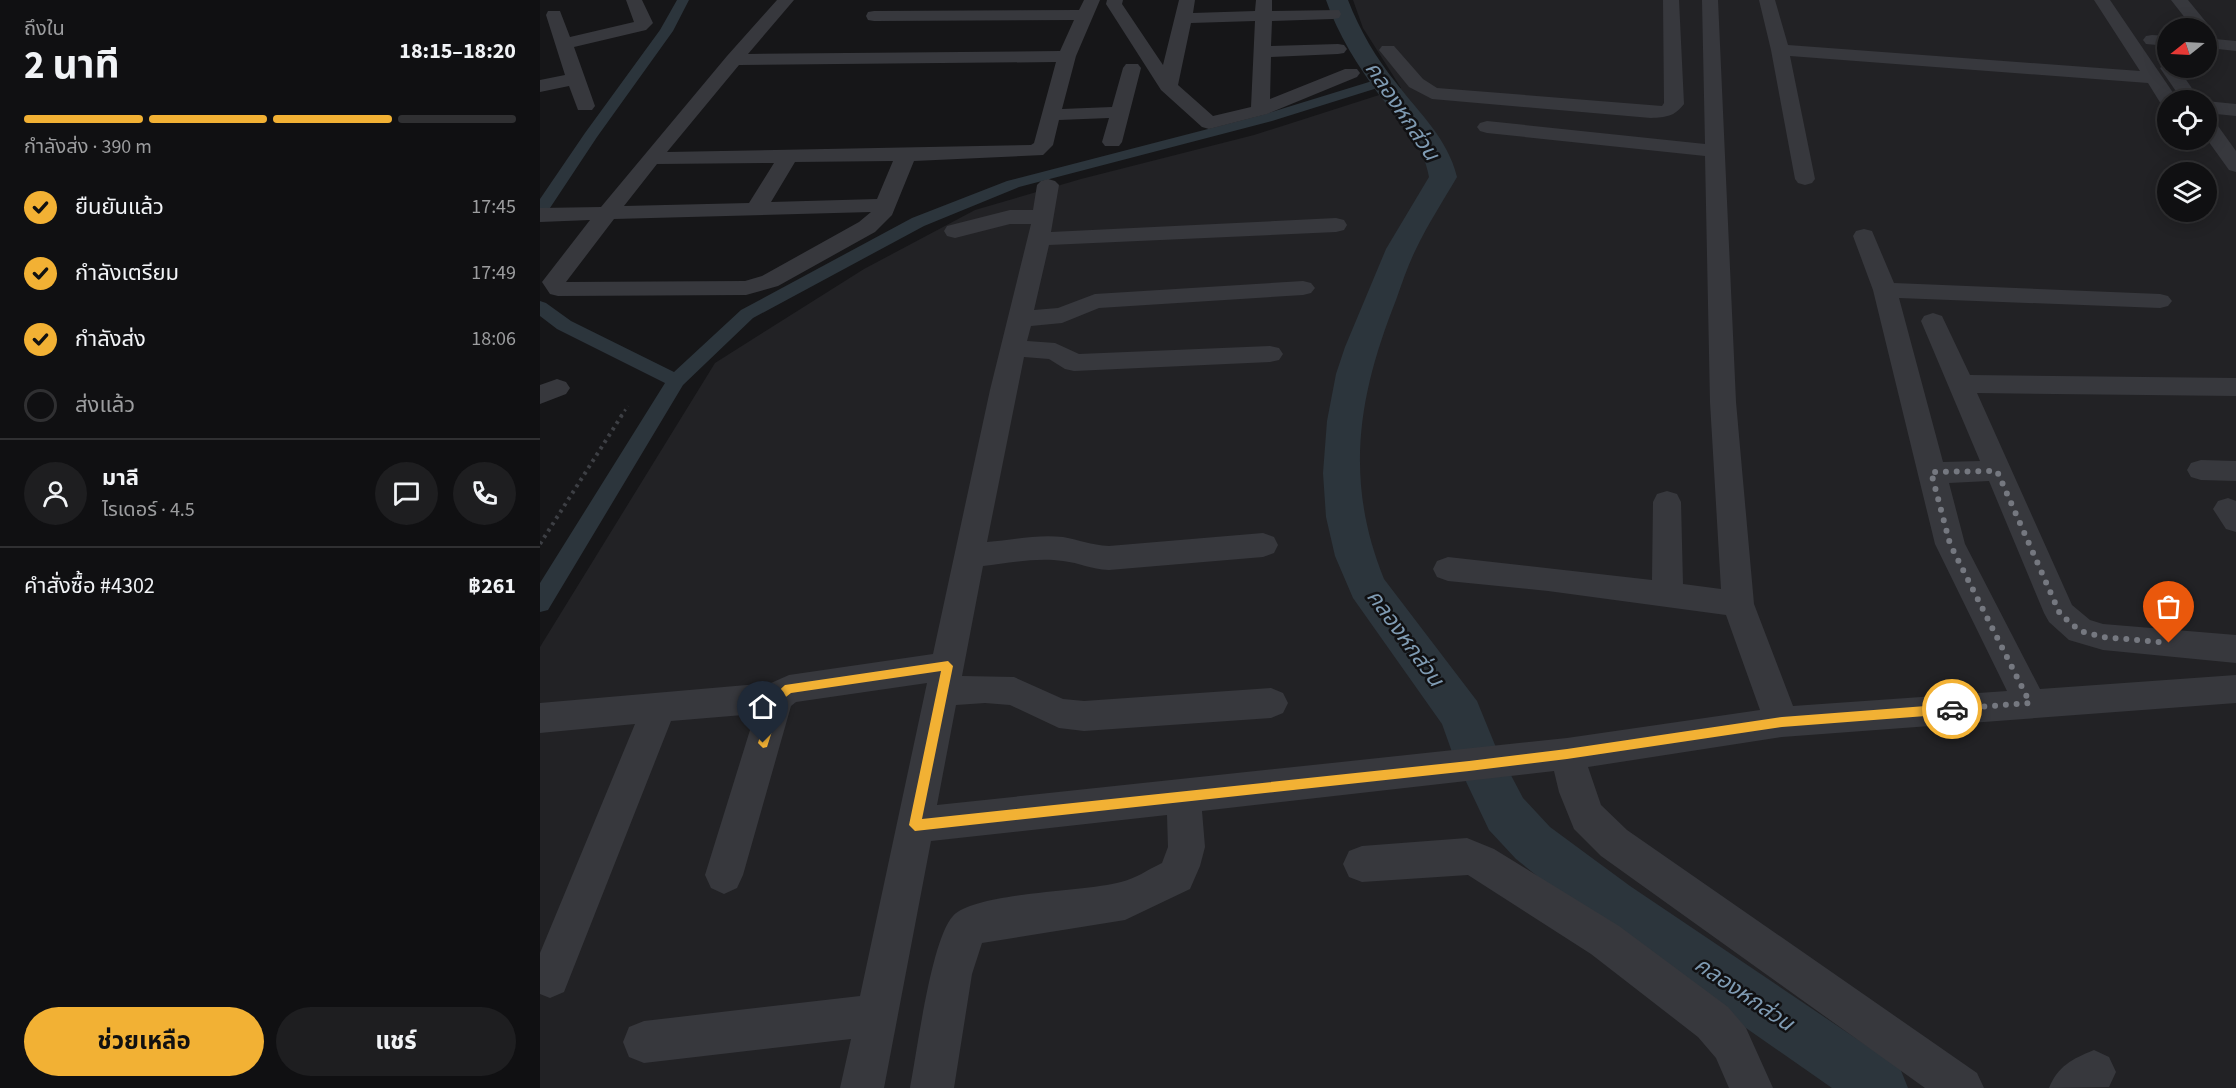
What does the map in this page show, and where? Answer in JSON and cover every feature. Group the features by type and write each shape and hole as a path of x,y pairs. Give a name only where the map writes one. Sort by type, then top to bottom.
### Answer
{"street":[{"path":"786,0 606,213 554,282 558,289 746,288 770,281 867,227 881,215 906,155"},
{"path":"907,58 921,37 959,0"},
{"path":"1115,0 1114,4 1168,86 1209,123 1260,110 1351,73"},
{"path":"1168,86 1187,0"},
{"path":"1388,50 1416,83 1432,93 1651,112 1666,111 1674,104 1671,0"},
{"path":"1710,0 1723,402 1738,604 1782,722"},
{"path":"1767,0 1780,50 1805,179"},
{"path":"2102,0 2161,90"},
{"path":"2179,0 2194,18"},
{"path":"563,44 640,26 644,23 634,1"},
{"path":"652,158 1036,151 1043,145 1067,56 1089,8"},
{"path":"874,16 897,11 942,16 1046,15 1089,8"},
{"path":"1183,18 1264,8 1333,14"},
{"path":"1260,110 1264,8"},
{"path":"867,59 897,11"},
{"path":"554,15 585,106"},
{"path":"1024,57 1046,15"},
{"path":"950,57 970,16"},
{"path":"987,57 1006,16"},
{"path":"2141,24 2157,38"},
{"path":"2217,45 2236,45"},
{"path":"1262,52 1338,49"},
{"path":"1780,50 2153,78"},
{"path":"733,60 1067,56"},
{"path":"1112,142 1132,68"},
{"path":"540,86 574,79"},
{"path":"2217,108 2236,110"},
{"path":"1051,115 1120,112"},
{"path":"1487,127 1715,152"},
{"path":"2217,139 2236,166"},
{"path":"754,209 788,157"},
{"path":"862,1088 1048,185"},
{"path":"540,215 885,206"},
{"path":"955,231 1010,217 1040,228 1336,225"},
{"path":"1864,236 1885,290 1950,544 2030,703"},
{"path":"1016,334 1095,301 1303,288"},
{"path":"1885,290 2160,301"},
{"path":"1933,321 2060,614 2080,631 2103,637 2236,649"},
{"path":"1016,334 1055,351 1074,363 1270,354"},
{"path":"1960,384 2236,387"},
{"path":"2201,470 2236,471"},
{"path":"1931,472 1997,471"},
{"path":"1667,502 1668,595"},
{"path":"970,556 1039,548 1064,549 1089,557 1109,558 1263,545"},
{"path":"1448,569 1548,579 1738,604"},
{"path":"540,718 777,697 789,689 945,679 985,689 1014,692 1059,713 1084,716 1271,703"},
{"path":"915,825 1560,755 1782,722 2236,689"},
{"path":"724,875 777,697"},
{"path":"550,978 659,708"},
{"path":"1560,755 1587,817 1614,843 1962,1088"},
{"path":"932,1088 952,974 962,938 968,929 980,922 1125,901 1176,876 1188,848 1188,825 1181,797"},
{"path":"1362,864 1467,856 1481,862 1605,940 1713,1022 1731,1043 1751,1088"},
{"path":"644,1042 875,1016"}],"path":[{"path":"540,544 628,406"}],"shaded area":[{"path":"1353,0 2236,0 2236,1088 540,1088 540,647 715,363 864,269 975,210 1081,179 1254,135 1401,88 1363,28"}],"waterway":[{"path":"540,211 590,136 666,31 683,0"},
{"name":"คลองหกส่วน","path":"1337,0 1368,62 1419,126 1435,150 1443,177 1401,249 1361,347 1353,374 1345,421 1341,473 1345,517 1355,556 1367,587 1461,715 1475,752 1506,814 1533,843 1612,904 1880,1088"},
{"path":"676,381 747,314 918,222 1013,184 1267,118 1382,82"},
{"path":"540,307 564,325 676,381"},
{"path":"540,603 676,381"}],"way so far":[{"path":"1952,709 2030,703 1950,544 1931,472 1997,471 2060,614 2080,631 2103,637 2169,643"}],"route":[{"path":"763,743 777,697 789,689 948,666 915,825 1469,766 1782,722 1952,709"}]}
